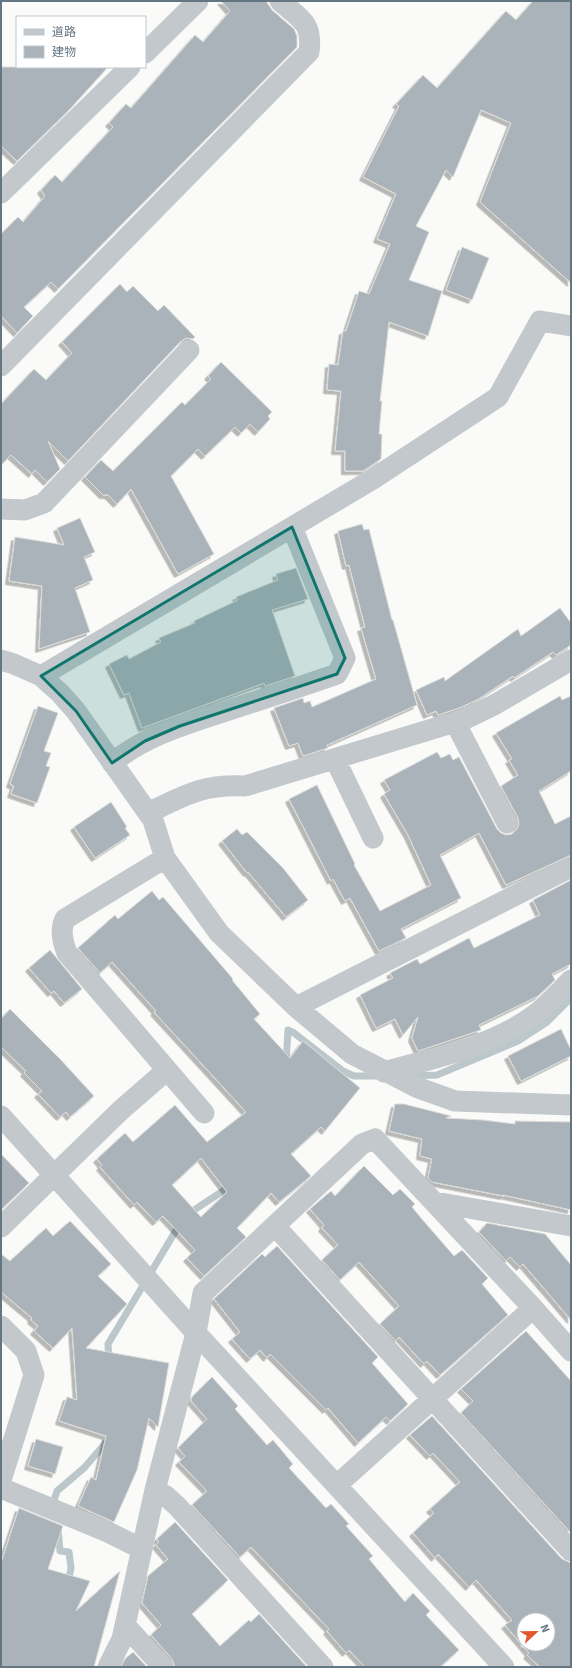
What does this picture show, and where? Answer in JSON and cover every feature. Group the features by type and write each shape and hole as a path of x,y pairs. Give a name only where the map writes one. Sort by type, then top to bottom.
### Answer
{"street":[{"path":"146,52 198,1"},
{"path":"1,366 309,52 311,39 308,26 280,1"},
{"path":"1,193 129,68"},
{"path":"40,676 373,479 498,397 540,321 571,326"},
{"path":"1,509 25,510 44,503 189,350"},
{"path":"112,763 127,751 145,741 180,726 337,674 345,658 292,527"},
{"path":"1,660 14,664 40,676 60,693 76,711 153,820 165,858 219,933 296,1008 352,1054 384,1072 416,1087 455,1101 570,1104"},
{"path":"148,813 197,791 223,785 245,786 455,722 568,669"},
{"path":"455,722 507,822"},
{"path":"335,759 373,838"},
{"path":"165,858 65,919 63,924 63,943 67,953 204,1113"},
{"path":"296,1008 571,867"},
{"path":"384,1072 462,1050 512,1029 534,1016 571,980"},
{"path":"1,1227 121,1110 168,1070"},
{"path":"1,1116 196,1333 338,1485 504,1667"},
{"path":"108,1667 122,1639 155,1490 196,1333 203,1293 362,1144 375,1139 533,1308 571,1351"},
{"path":"435,1202 571,1226"},
{"path":"275,1226 571,1551"},
{"path":"338,1485 533,1308"},
{"path":"1,1326 26,1351 34,1375 1,1480"},
{"path":"1,1488 108,1532 142,1549"},
{"path":"155,1490 166,1496 177,1506 323,1667"},
{"path":"125,1625 163,1667"}],"highlighted area":[{"path":"292,527 345,658 337,674 180,726 145,741 112,763 76,711 41,676"}],"building":[{"path":"221,1 266,1 272,10 294,29 297,36 297,47 58,289 51,282 24,307 33,316 17,333 1,316 1,234 18,217 23,222 45,196 41,190 55,175 62,182 113,127 109,123 126,104 131,108 195,35 203,42 230,11"},
{"path":"533,1 571,1 571,283 480,202 511,123 481,110 453,177 446,170 416,226 429,232 409,280 442,291 428,336 389,322 380,401 382,401 379,434 382,434 381,459 363,471 345,471 345,451 335,451 341,391 327,390 329,364 338,365 343,331 346,331 359,291 369,294 390,244 377,239 396,194 363,177 399,106 396,104 423,75 437,88 506,11 516,20"},
{"path":"1,67 107,68 70,109 17,161 1,146"},
{"path":"462,247 489,258 472,300 446,290"},
{"path":"120,284 127,292 133,286 158,311 164,305 195,337 193,339 186,338 180,342 68,461 48,441 60,469 47,482 35,470 32,474 11,455 1,465 1,404 34,369 46,380 72,353 62,342"},
{"path":"221,362 272,412 268,416 270,419 258,432 250,424 241,433 235,427 205,456 198,449 171,476 214,554 178,574 131,489 117,504 108,495 103,495 85,477 101,460 113,471 182,402 185,405 211,379 208,376"},
{"path":"80,518 95,552 84,557 93,580 75,588 90,632 39,649 42,586 9,581 15,537 64,545 57,528"},
{"path":"362,524 364,530 369,529 392,620 417,705 327,745 328,748 303,756 298,743 289,746 274,708 303,698 304,703 310,701 312,707 376,679 361,628 365,627 349,565 346,566 338,531"},
{"path":"296,568 308,599 272,610 295,676 265,686 264,683 142,728 129,693 124,695 109,664 127,655 129,659 161,642 159,638 195,623 194,621 238,600 236,597 278,580 276,574"},
{"path":"560,608 571,623 571,645 556,655 553,652 477,700 438,715 436,711 427,715 416,690 444,677 445,681 518,629 521,636"},
{"path":"560,696 562,700 571,696 571,771 539,791 555,824 571,816 571,855 506,885 479,833 440,855 461,898 401,929 406,938 379,951 350,898 345,901 333,879 331,881 289,799 317,785 355,864 354,865 380,911 431,885 408,835 384,794 390,790 384,780 437,752 441,758 450,754 453,760 459,757 497,829 506,835 512,834 517,829 519,824 518,818 501,786 518,775 509,760 512,759 496,733"},
{"path":"38,706 58,713 44,751 51,753 46,766 50,767 37,803 11,794 14,786 10,784"},
{"path":"111,802 127,827 125,828 130,835 95,858 74,827"},
{"path":"237,829 242,835 247,832 283,868 308,900 286,917 248,872 247,873 222,841"},
{"path":"571,880 571,964 552,974 555,980 538,996 479,1025 481,1030 418,1051 412,1038 418,1017 403,1035 395,1019 376,1028 360,995 393,978 390,973 417,959 420,964 469,938 474,948 540,915 533,900"},
{"path":"152,891 159,900 163,897 233,979 232,980 260,1014 254,1019 290,1058 303,1041 360,1088 325,1131 321,1127 291,1154 311,1176 279,1202 271,1193 237,1228 246,1237 204,1276 187,1258 195,1250 163,1216 156,1222 137,1202 134,1205 100,1167 102,1165 97,1159 125,1133 133,1142 175,1105 207,1142 246,1112 154,1012 156,1011 112,962 100,973 78,948 115,915 118,919","holes":["201,1158 227,1192 201,1217 172,1185"]},
{"path":"50,950 82,989 64,1003 54,991 51,993 29,968"},
{"path":"10,1009 61,1060 94,1096 70,1117 66,1112 60,1117 38,1094 42,1091 24,1073 26,1071 1,1047 1,1019"},
{"path":"561,1029 571,1050 571,1056 521,1081 508,1056"},
{"path":"395,1104 404,1104 451,1116 446,1118 483,1120 515,1124 515,1121 571,1122 571,1210 503,1195 504,1196 432,1182 428,1178 432,1159 420,1156 422,1139 389,1131"},
{"path":"1,1154 29,1183 1,1210"},
{"path":"364,1166 393,1195 400,1189 415,1204 412,1207 454,1256 462,1250 488,1278 482,1284 508,1315 440,1375 427,1361 424,1364 399,1337 396,1341 380,1324 399,1306 359,1262 340,1280 322,1260 338,1245 322,1228 324,1225 310,1209 331,1191 335,1196"},
{"path":"70,1221 111,1264 98,1276 127,1304 86,1348 169,1363 158,1427 149,1418 137,1470 114,1522 78,1506 91,1477 96,1480 106,1436 59,1421 67,1397 77,1400 72,1328 53,1348 34,1331 38,1326 31,1320 32,1318 1,1292 1,1254 10,1261 46,1228 53,1236"},
{"path":"487,1223 545,1234 571,1265 571,1320 523,1264 520,1267 510,1257 506,1261 479,1232"},
{"path":"277,1246 378,1357 372,1363 408,1404 390,1421 386,1417 358,1443 328,1408 326,1410 270,1354 267,1358 260,1350 250,1359 232,1339 240,1332 214,1299 262,1254 265,1257"},
{"path":"526,1331 571,1381 571,1533 461,1413 473,1401 461,1389"},
{"path":"212,1377 238,1406 235,1409 267,1445 273,1440 293,1464 289,1468 326,1508 331,1504 349,1524 346,1526 373,1556 369,1559 405,1602 413,1593 430,1611 426,1615 459,1650 440,1667 365,1667 349,1650 346,1653 327,1631 329,1629 251,1547 240,1557 192,1505 207,1491 179,1462 185,1456 178,1448 207,1419 191,1401 192,1397"},
{"path":"432,1416 562,1559 571,1563 571,1667 540,1667 527,1655 528,1652 556,1652 556,1612 516,1612 516,1638 505,1625 512,1620 476,1580 469,1587 438,1554 435,1558 413,1533 434,1513 430,1509 460,1482 433,1453 430,1456 410,1435"},
{"path":"36,1439 63,1447 55,1474 28,1466"},
{"path":"19,1508 63,1526 48,1569 90,1581 76,1611 120,1571 94,1667 1,1667 1,1563"},
{"path":"175,1522 228,1580 192,1614 220,1646 249,1620 251,1622 259,1614 307,1667 175,1667 172,1659 151,1635 161,1625 142,1603 148,1576 168,1559 156,1545 159,1542 157,1539"},
{"path":"133,1652 147,1667 121,1667 125,1659"}],"waterway":[{"path":"408,1076 437,1075 518,1041 547,1022 571,998"},
{"path":"286,1064 288,1030 343,1071 354,1076 379,1076"},
{"path":"188,1214 232,1185"},
{"path":"109,1362 108,1344 181,1222"},
{"path":"52,1506 57,1491 84,1468 109,1439"},
{"path":"58,1528 60,1551 69,1552 71,1568 68,1583"}]}
